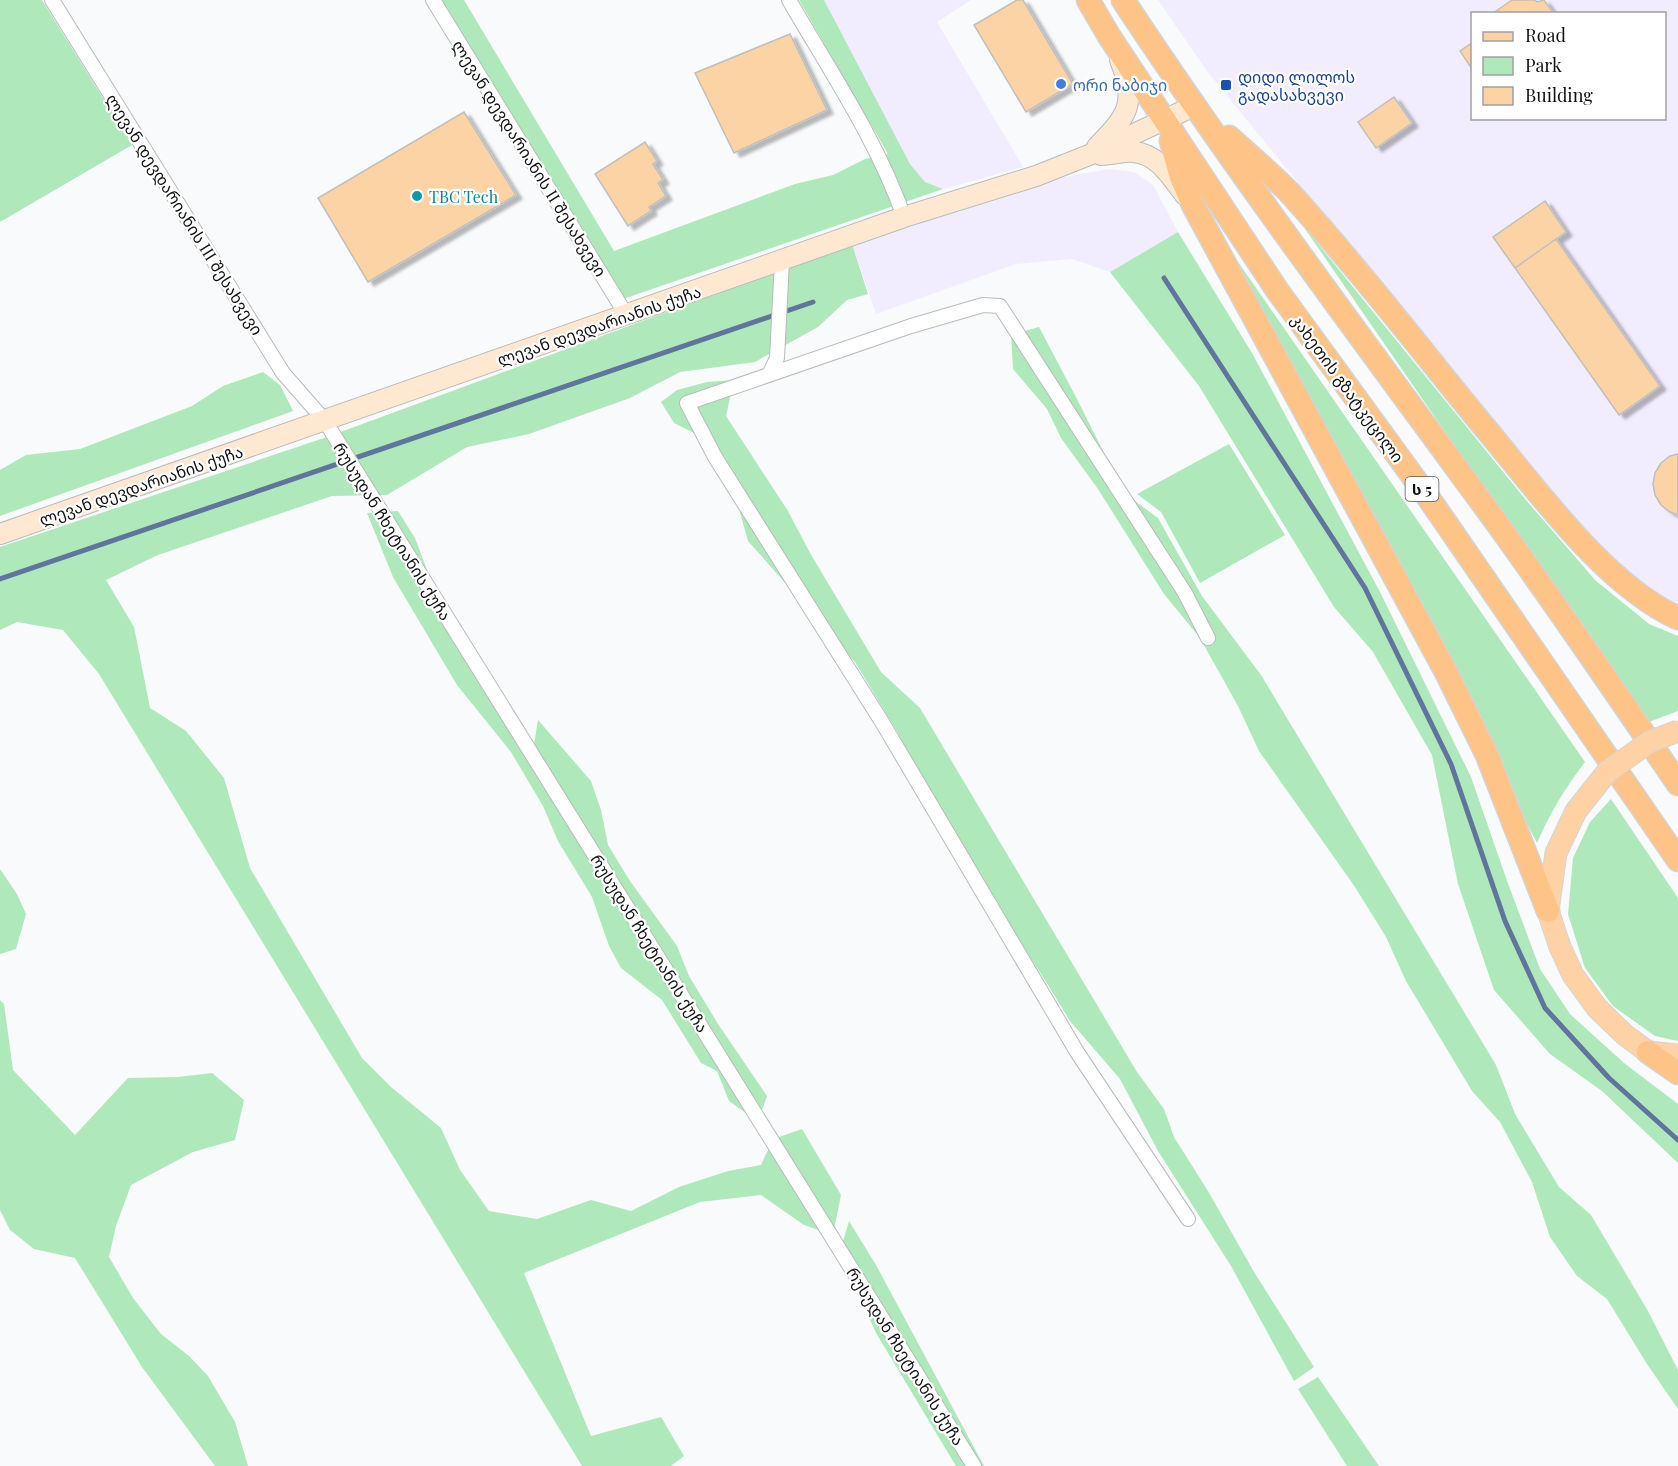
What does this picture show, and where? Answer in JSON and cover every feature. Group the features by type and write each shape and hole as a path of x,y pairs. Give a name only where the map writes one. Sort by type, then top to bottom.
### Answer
{"highway":[{"name":"კახეთის გზატკეცილი","path":"1088,0 1109,36 1277,290 1430,500 1678,860"},
{"name":"ს 5","path":"1123,0 1194,106 1499,527 1678,784"},
{"path":"1194,106 1294,198 1337,247 1558,517 1610,571 1661,610 1678,618"},
{"path":"1165,119 1180,177 1193,205 1445,670 1487,755 1548,911"},
{"path":"1648,1052 1678,1073"}],"main road":[{"path":"1089,155 1118,125 1129,105 1126,76 1109,36"},
{"name":"ლევან დევდარიანის ქუჩა","path":"0,534 904,217 1036,176 1089,155 1194,106"},
{"path":"1089,155 1134,152 1152,158 1193,205"},
{"path":"1678,730 1649,742 1606,772 1575,811 1556,853 1548,911 1560,947 1573,975 1597,1008 1625,1035 1648,1052 1678,1055"}],"street":[{"name":"ლევან დევდარიანის III შესახვევი","path":"52,0 283,373 326,421"},
{"name":"ლევან დევდარიანის II შესახვევი","path":"433,0 627,316"},
{"path":"789,0 870,140 891,180 904,217"},
{"path":"769,375 777,358 782,261"},
{"path":"1188,1219 1077,1052 882,722 715,457 687,403 910,326 983,305 1000,306 1185,593 1208,638"},
{"name":"რუსუდან ჩხეტიანის ქუჩა","path":"326,421 974,1466"}],"shaded area":[{"path":"824,0 971,0 937,22 1023,167 943,189 925,182 902,150"},
{"path":"1158,0 1678,0 1678,609 1611,560 1521,456 1207,71"},
{"path":"1109,169 1134,172 1153,185 1178,232 1110,272 1072,259 1016,264 876,314 852,244 1054,179"}],"green space":[{"path":"0,0 42,0 132,145 0,222"},
{"path":"438,0 464,0 614,251 795,184 833,175 865,159 888,154 799,0 824,0 910,164 925,182 943,189 623,299"},
{"path":"1301,223 1526,500 1595,580 1649,624 1678,636 1678,711 1646,723"},
{"path":"1178,232 1252,353 1380,592 1471,777 1540,969 1570,1014 1624,1063 1678,1104 1678,1163 1602,1091 1550,1054 1494,990 1458,884 1432,755 1373,652 1334,607 1199,386 1110,272"},
{"path":"852,244 868,294 847,300 818,327 755,362 680,372 630,398 529,434 467,447 387,495 332,496 158,555 106,580 134,627 150,708 186,731 224,778 250,868 362,1058 391,1087 441,1128 460,1170 489,1211 537,1219 591,1200 631,1211 679,1187 728,1171 761,1165 773,1139 802,1129 841,1195 833,1235 804,1225 761,1195 700,1202 524,1273 591,1436 661,1417 684,1456 671,1466 582,1466 99,674 63,630 17,622 0,630 0,547 327,437"},
{"path":"1236,259 1585,762 1558,801 1537,843 1229,264"},
{"path":"1039,327 1128,496 1158,518 1202,596 1261,675 1496,1065 1515,1114 1559,1187 1591,1215 1648,1311 1678,1370 1678,1409 1607,1299 1577,1276 1550,1237 1532,1182 1500,1122 1472,1091 1406,981 1386,937 1355,887 1259,751 1238,706 1200,638 1164,594 1098,489 1061,438 1047,409 1013,369 1011,335"},
{"path":"263,372 280,385 293,411 0,516 0,470 26,455 80,449 192,406 223,386"},
{"path":"734,380 726,416 788,511 810,553 881,672 920,708 1137,1072 1164,1109 1174,1137 1254,1272 1314,1367 1294,1381 1231,1266 1158,1151 1120,1079 1070,1021 962,854 898,733 855,662 748,541 737,502 709,454 694,433 674,423 661,402 677,390 707,382"},
{"path":"1229,444 1285,535 1200,583 1161,512 1137,494"},
{"path":"398,511 415,538 433,586 518,728 534,744 538,720 591,781 601,810 608,845 630,881 677,946 689,976 718,1024 767,1096 758,1122 729,1101 717,1071 701,1063 662,1000 621,968 609,946 592,897 558,841 543,806 511,752 457,685 393,577 367,513"},
{"path":"1611,799 1678,898 1678,1041 1655,1036 1613,1006 1585,968 1568,914 1573,858 1590,822"},
{"path":"0,869 17,894 26,914 16,949 0,954"},
{"path":"0,1000 4,1004 13,1070 75,1135 128,1078 178,1077 212,1073 244,1100 235,1140 193,1152 131,1185 116,1226 109,1257 133,1298 161,1334 189,1356 208,1376 235,1422 248,1466 215,1466 142,1367 75,1258 34,1249 10,1230 0,1210"},
{"path":"849,1221 876,1265 984,1466 956,1466 876,1333 853,1282 838,1258"},
{"path":"1318,1377 1379,1466 1347,1466 1298,1389"}],"building":[{"path":"1017,0 1023,0 1073,84 1026,112 974,25"},
{"path":"1512,0 1535,0 1537,2 1544,0 1553,12 1495,12"},
{"path":"790,34 827,110 734,153 695,73"},
{"path":"1471,44 1471,68 1460,51"},
{"path":"1394,97 1412,123 1376,148 1358,122"},
{"name":"TBC Tech","path":"464,112 516,195 368,282 318,198"},
{"path":"645,142 657,161 653,164 663,180 658,183 666,196 649,207 651,211 628,226 595,174"},
{"path":"1545,201 1566,232 1515,268 1493,237"},
{"path":"1556,239 1660,386 1619,415 1515,268"},
{"path":"1678,454 1678,515 1661,505 1655,495 1653,484 1655,473 1661,463 1670,456"}],"waterway":[{"path":"1164,278 1365,588 1451,764 1505,921 1545,1008 1609,1078 1678,1140"},
{"path":"0,579 813,302"}],"place":[{"name":"ორი ნაბიჯი","path":"1061,84"},
{"name":"დიდი ლილოს გადასახვევი","path":"1226,85"},
{"name":"TBC Tech","path":"417,196"}]}
